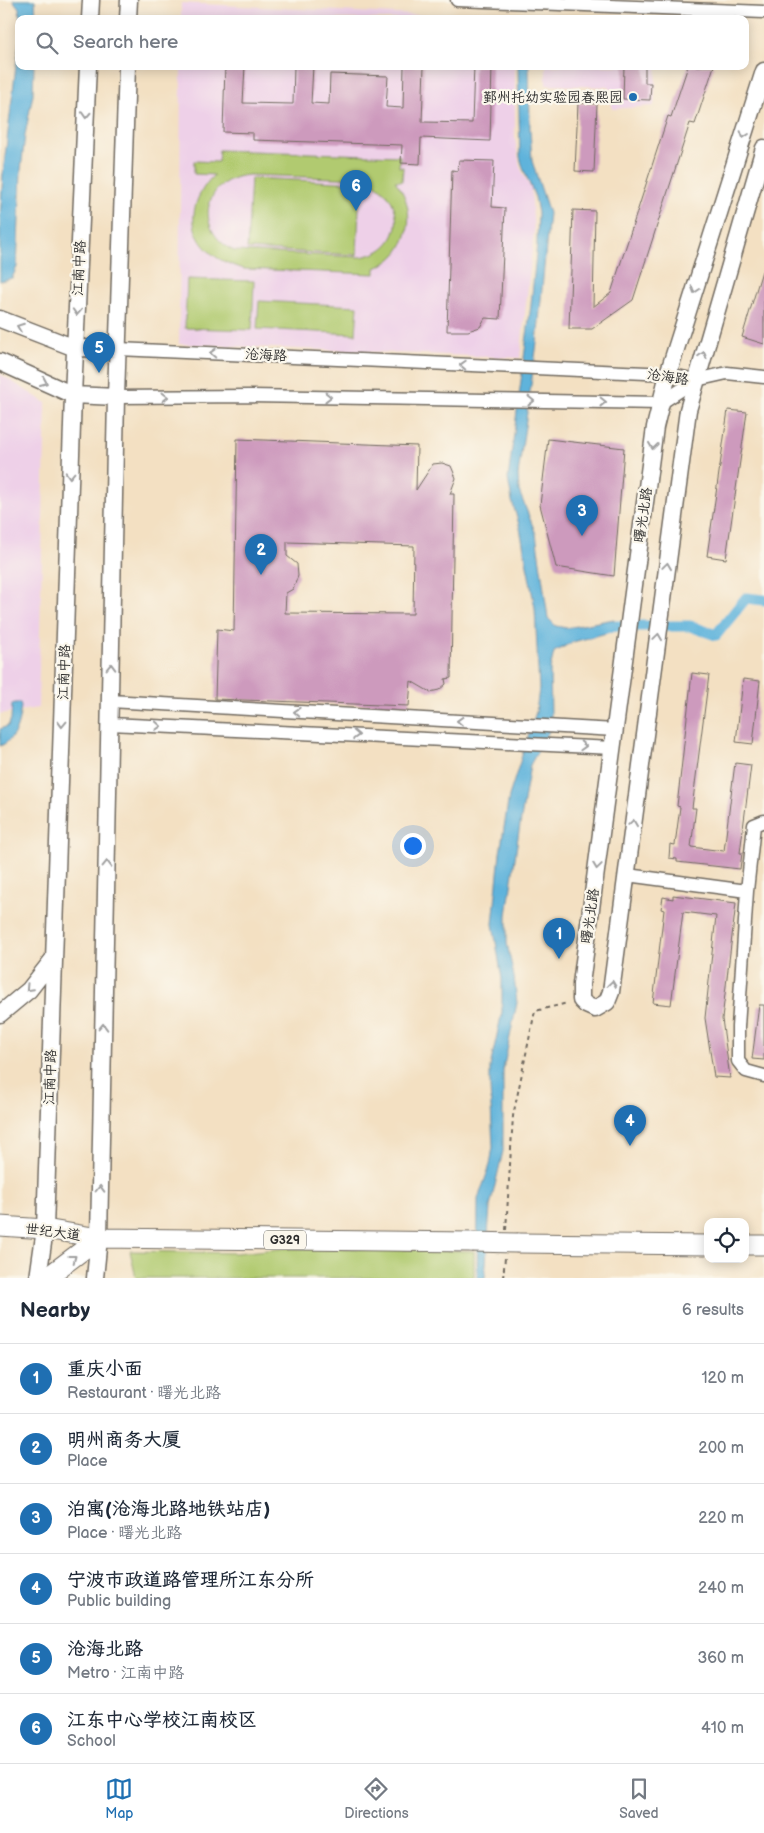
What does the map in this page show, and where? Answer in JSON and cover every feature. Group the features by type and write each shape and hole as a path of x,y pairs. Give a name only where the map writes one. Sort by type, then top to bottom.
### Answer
{"highway":[{"name":"世纪大道","path":"0,1226 45,1229 99,1238"},
{"name":"世纪大道","path":"46,1278 99,1238"},
{"name":"G329","path":"99,1238 704,1245"},
{"path":"749,1245 764,1245"}],"main road":[{"path":"128,15 129,0"},
{"name":"江南中路","path":"38,1278 45,1229 73,395 88,70"},
{"path":"95,1278 99,1238 116,397 127,70"},
{"name":"曙光北路","path":"582,1000 581,984 655,427 668,374 764,71"},
{"path":"582,1000 586,1005 595,1009 607,1002 611,992 688,410 764,148"},
{"name":"沧海路","path":"0,319 75,348 118,348"},
{"name":"沧海路","path":"0,362 73,395 116,397"},
{"path":"0,1014 28,990 54,958"}],"street":[{"path":"81,0 90,11"},
{"path":"457,0 764,12"},
{"name":"沧海路","path":"118,348 668,374 696,380"},
{"path":"696,380 727,374 764,378"},
{"name":"沧海路","path":"116,397 251,396 661,403 696,380"},
{"path":"110,701 615,730"},
{"path":"110,724 613,748"},
{"path":"764,821 754,825 747,891 738,1026 738,1061 746,1071 764,1076"},
{"path":"626,874 747,891"}],"path":[{"path":"504,1278 510,1242 513,1116 535,1010 582,1000"}],"shaded area":[{"path":"181,3 416,15 181,15"},
{"path":"181,70 515,70 515,139 520,167 531,189 534,232 520,358 179,344"},
{"name":"鄞州托幼实验园春熙园","path":"546,70 657,70 654,106 612,109 610,87 546,85"},
{"path":"0,374 46,403 38,708 0,714"}],"green space":[{"path":"219,150 400,156 399,167 403,167 402,181 395,181 403,192 407,205 409,217 408,230 397,253 387,262 375,268 375,274 244,269 212,254 203,245 194,225 196,204 200,194 214,175 194,174 194,161 218,162","holes":["249,175 364,179 378,186 389,197 395,209 396,222 394,234 387,245 375,253 359,257 234,251 221,242 213,231 209,219 209,206 213,195 221,185 233,178"]},
{"path":"251,178 360,183 357,255 247,249"},
{"path":"187,279 254,281 252,330 185,328"},
{"path":"259,301 358,306 356,334 257,329"},
{"path":"297,1247 474,1251 474,1278 136,1278 130,1251 236,1253"}],"water":[{"path":"13,0 35,0 36,15 20,15 19,8"},
{"path":"15,70 34,70 33,94 25,135 21,170 17,267 12,278 0,281 0,221 3,173"},
{"path":"518,70 529,70 532,161 549,213 537,343 518,475 519,491 536,534 548,618 556,626 566,628 614,619 614,631 573,642 554,652 550,669 551,715 549,731 530,765 507,915 507,943 517,1003 503,1070 503,1151 490,1207 485,1278 477,1278 478,1199 490,1165 493,1147 490,1067 502,1012 502,979 493,924 500,853 509,796 536,712 539,689 535,608 520,528 508,479 531,305 537,244 538,213 535,197 520,157"},
{"path":"20,703 21,706 16,729 10,739 0,746 0,729 8,726 11,719 12,704"}],"building":[{"path":"225,70 245,70 243,103 293,104 294,70 313,70 311,103 329,104 330,74 388,76 386,107 403,108 404,70 424,70 422,122 472,123 474,70 492,70 490,141 421,138 420,164 401,163 402,145 253,140 253,133 223,132"},
{"path":"624,70 645,70 645,83 651,83 650,100 623,99"},
{"path":"687,70 713,70 695,124 690,123 633,300 592,329 569,329 573,210 595,211 593,307 611,293 668,116 671,117"},
{"path":"578,103 597,104 594,172 575,171"},
{"path":"459,160 494,161 492,207 505,208 500,319 485,318 480,327 468,331 447,331 452,170 458,171"},
{"path":"762,271 764,271 764,344 742,337"},
{"path":"728,410 747,412 726,559 707,556"},
{"path":"237,439 417,446 416,490 433,464 442,463 451,466 456,478 450,494 454,494 451,678 445,679 446,684 439,690 430,692 411,681 409,706 215,699 217,629 234,631","holes":["287,542 414,546 413,614 285,613 286,593 293,589 298,576 297,564 287,556"]},
{"path":"548,439 624,448 614,576 556,567 540,505"},
{"path":"692,673 709,675 692,808 696,808 691,847 724,851 735,763 751,765 740,853 742,853 740,869 677,862 677,859 669,858 670,844 675,845 680,807 677,806"},
{"path":"743,679 760,681 753,744 736,742"},
{"path":"673,895 736,903 722,1019 730,1078 714,1077 705,1018 716,916 683,912 671,1005 653,1003 664,910 661,909 663,897 673,899"},
{"path":"759,1005 764,1005 764,1060 752,1059"}],"waterway":[{"path":"600,628 616,626 690,626 716,635 746,598 764,600"}],"place":[{"name":"鄞州托幼实验园春熙园","path":"633,97"},
{"name":"江东中心学校江南校区","path":"356,211"},
{"name":"沧海北路","path":"99,373"},
{"name":"泊寓(沧海北路地铁站店)","path":"582,536"},
{"name":"明州商务大厦","path":"261,575"},
{"name":"重庆小面","path":"559,959"},
{"name":"宁波市政道路管理所江东分所","path":"630,1146"}]}
